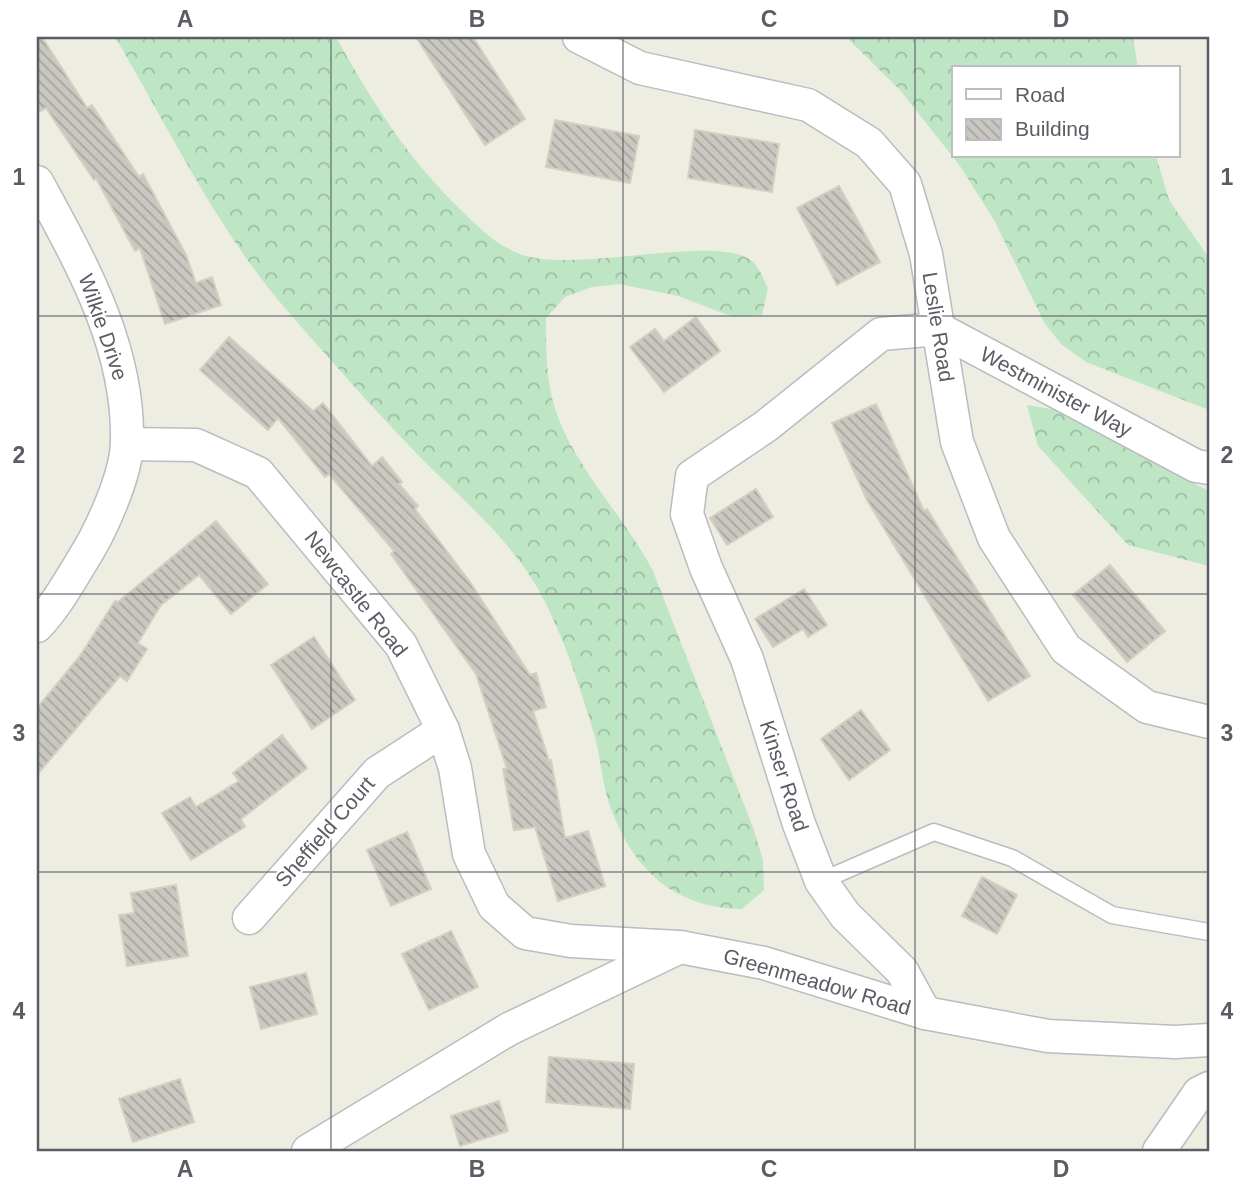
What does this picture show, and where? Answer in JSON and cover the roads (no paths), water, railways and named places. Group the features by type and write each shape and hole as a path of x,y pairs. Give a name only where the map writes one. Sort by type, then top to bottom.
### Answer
{"street":[{"name":"Leslie Road","path":"579,37 640,68 808,105 869,143 905,184 926,254 957,442 995,538 1066,649 1147,707 1209,722"},
{"name":"Wilkie Drive","path":"37,182 89,278 122,375 127,444 104,525 52,610 37,626"},
{"name":"Westminister Way","path":"939,329 1196,466 1209,468"},
{"name":"Kinser Road","path":"925,1013 902,971 845,915 821,881 799,824 747,659 706,568 687,514 692,477 766,426 881,334 939,329"},
{"name":"Newcastle Road","path":"127,444 197,444 258,473 401,645 443,730 455,768 469,854 494,906 526,933 572,941 680,947"},
{"name":"Sheffield Court","path":"249,918 377,772 443,730"},
{"name":"Greenmeadow Road","path":"680,947 764,963 925,1013 1048,1036 1175,1042 1209,1040"},
{"path":"308,1151 509,1030 680,947"},
{"path":"1159,1151 1199,1093 1209,1088"}],"lane":[{"path":"821,881 934,832 1012,858 1112,915 1209,932"}]}
